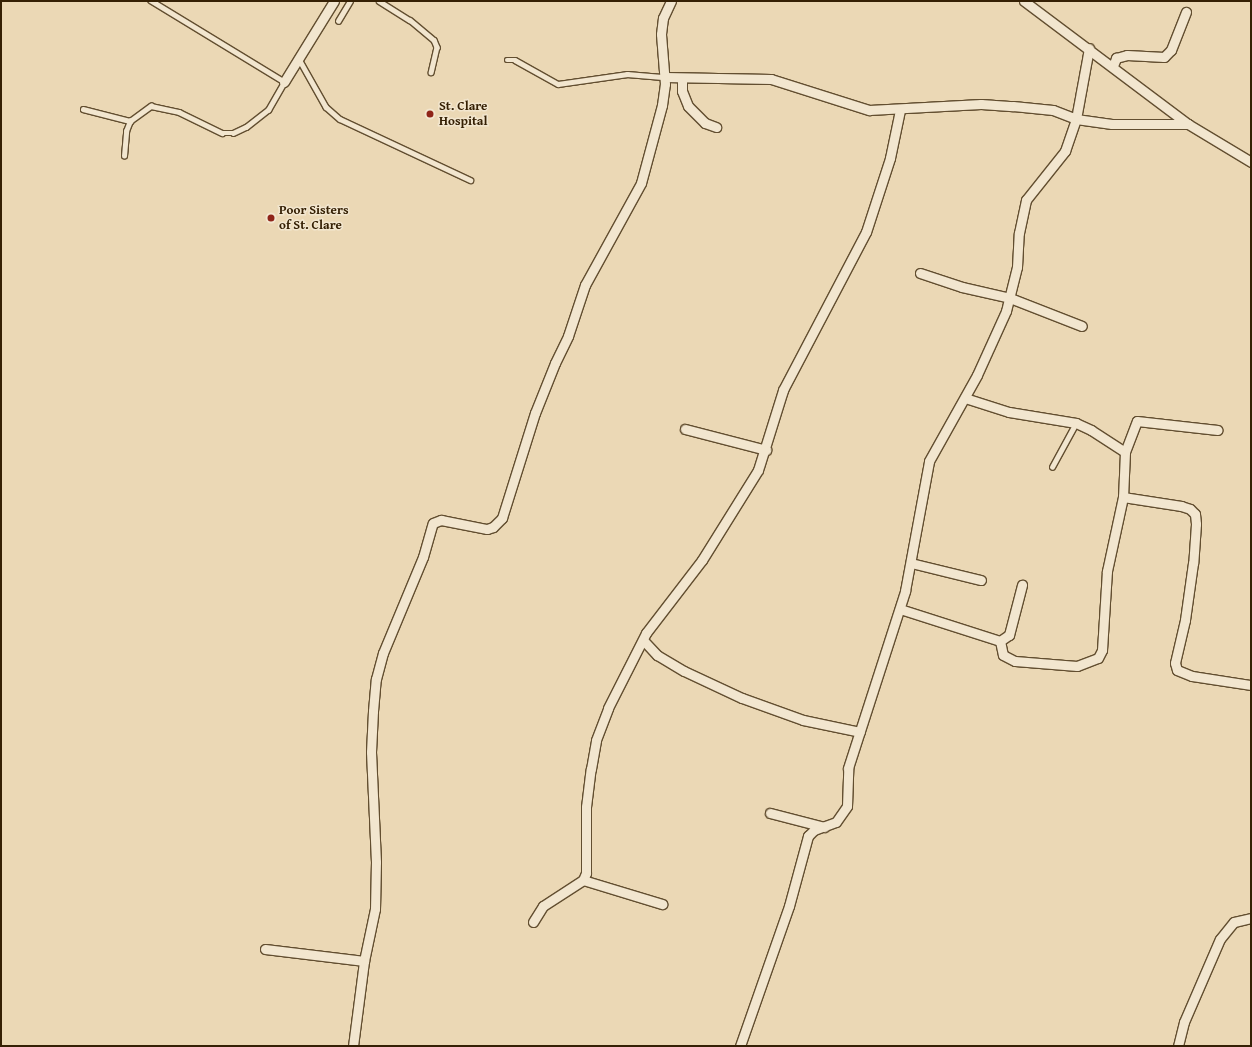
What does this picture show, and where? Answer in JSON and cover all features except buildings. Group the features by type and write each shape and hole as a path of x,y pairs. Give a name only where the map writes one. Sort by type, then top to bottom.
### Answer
{"street":[{"path":"284,82 334,1"},
{"path":"353,1046 364,961 375,910 376,862 372,725 376,679 383,653 423,557 433,523 441,520 487,529 493,527 502,518 535,413 555,363 568,336 585,285 641,182 662,105 665,77 661,34 663,18 671,1"},
{"path":"1024,1 1089,48 1188,124 1251,162"},
{"path":"1113,66 1116,58 1126,54 1164,57 1171,50 1186,12"},
{"path":"740,1046 790,906 808,836 814,830 836,822 847,806 848,768 900,609 911,563 929,460 964,398 998,330 1010,298 1026,200 1065,151 1076,119 1089,48"},
{"path":"665,77 771,79 869,110 900,110 980,104 1052,110 1076,119 1112,124 1188,124"},
{"path":"682,78 682,91 688,106 705,123 716,127"},
{"path":"533,922 543,906 583,880 587,864 586,807 596,740 621,679 642,640 702,560 751,484 766,450 783,390 866,232 890,158 900,110"},
{"path":"920,273 962,287 1010,298 1082,326"},
{"path":"964,398 1009,412 1076,423 1120,446 1125,452"},
{"path":"1000,641 1003,655 1015,661 1077,666 1098,658 1102,650 1107,571 1123,497 1126,465 1125,452 1137,421 1217,430"},
{"path":"686,428 766,450"},
{"path":"1123,497 1181,506 1190,509 1195,514 1196,524 1193,563 1185,620 1175,662 1177,670 1192,676 1251,685"},
{"path":"911,563 981,580"},
{"path":"1000,641 1009,635 1022,585"},
{"path":"900,609 1000,641"},
{"path":"642,640 657,655 684,671 742,698 803,720 860,732"},
{"path":"770,814 824,827"},
{"path":"583,880 662,904"},
{"path":"1178,1046 1184,1022 1220,939 1234,922 1251,918"},
{"path":"265,949 364,961"}],"lane":[{"path":"124,156 126,131 130,120 151,106 161,106 222,133 233,133 246,127 268,110 284,82 151,1"},
{"path":"338,21 350,1"},
{"path":"379,1 410,20 434,40 437,47 431,72"},
{"path":"298,59 326,107 340,119 470,180"},
{"path":"506,60 515,60 558,84 627,74 665,77"},
{"path":"83,109 130,120"},
{"path":"1052,467 1076,423"}],"place":[{"name":"St. Clare Hospital","path":"430,114"},
{"name":"Poor Sisters of St. Clare","path":"271,218"}]}
